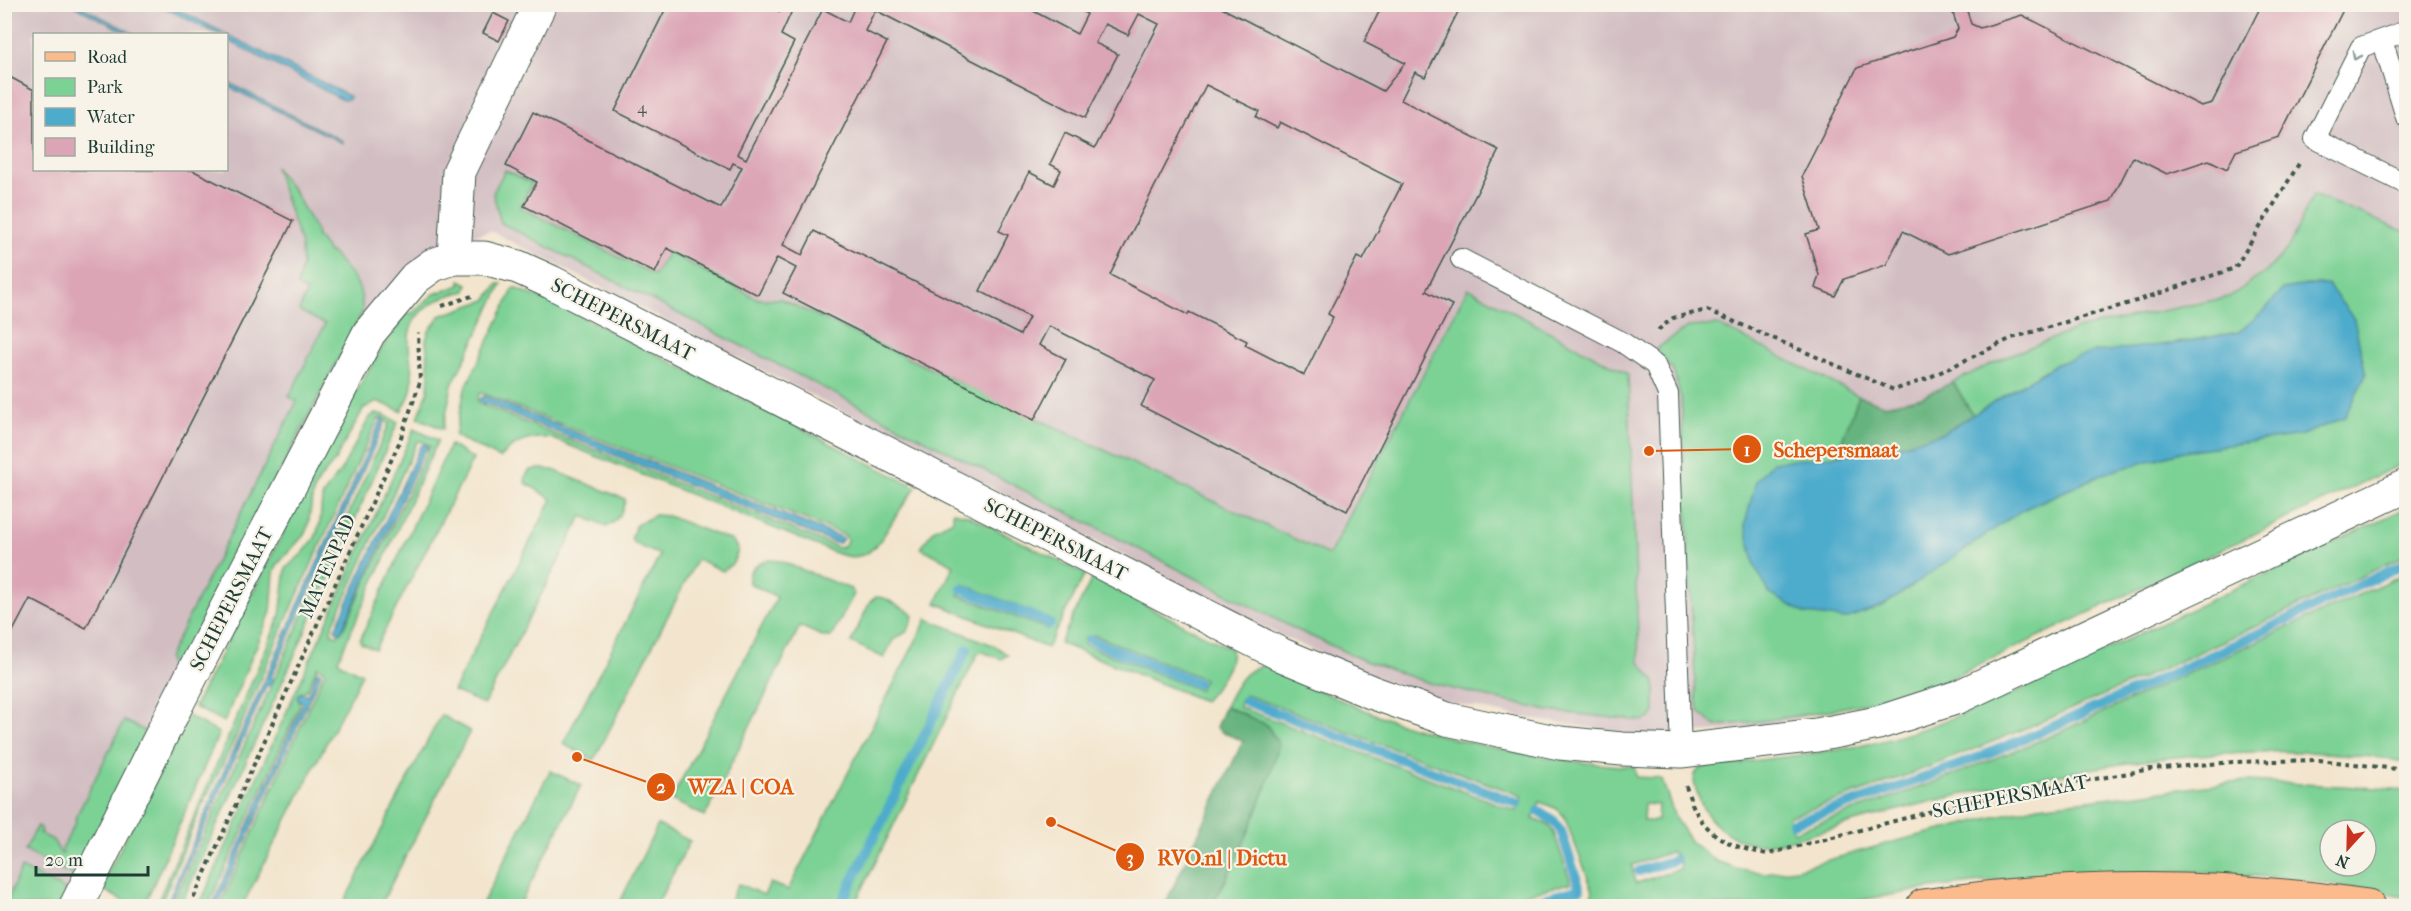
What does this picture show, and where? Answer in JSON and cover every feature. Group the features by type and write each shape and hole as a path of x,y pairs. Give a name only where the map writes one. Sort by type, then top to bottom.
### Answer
{"main road":[{"path":"1923,906 2040,892 2151,888 2269,894 2368,906"}],"street":[{"path":"469,258 459,172 540,4"},
{"name":"SCHEPERSMAAT","path":"76,906 185,687 369,333 416,278 434,265 469,258 518,267 551,282 1254,641 1371,692 1448,719 1505,733 1571,744 1681,751 1817,735 1878,723 1958,697 2406,486"}],"lane":[{"path":"2406,30 2361,46 2315,139 2406,184"},
{"path":"2386,52 2406,117"},
{"path":"1461,259 1634,350 1655,365 1668,394 1681,751"}],"path":[{"path":"1634,350 1673,318 1707,310 1894,390 1926,380 2012,338 2133,302 2235,268 2315,139"},
{"path":"438,309 478,293 482,282 469,258"},
{"name":"MATENPAD","path":"190,906 399,443 420,382 421,371 417,345 419,328"},
{"name":"SCHEPERSMAAT","path":"1681,751 1686,788 1697,816 1704,825 1728,844 1768,854 1967,802 2151,769 2233,762 2319,760 2406,770"}],"shaded area":[{"path":"5,5 2406,5 2406,441 1865,702 1767,726 1713,732 1637,735 1514,716 1453,703 1370,676 1277,634 491,231 434,245 366,362 79,906 5,906"}],"green space":[{"path":"275,167 295,193 316,235 358,285 361,293 362,313 179,666 170,664 168,658 297,401 289,397 325,324 299,311 307,292 297,286 302,266 301,245"},
{"path":"505,170 532,183 520,207 654,275 668,252 758,299 781,299 1329,555 1468,288 1628,374 1639,661 1655,682 1655,712 1644,721 1548,711 1432,684 1365,661 1295,629 501,223 493,193"},
{"path":"2313,195 2406,232 2406,462 1939,684 1856,705 1744,723 1716,726 1700,713 1696,698 1681,398 1673,370 1656,349 1688,327 1718,325 1859,396 1836,456 1772,462 1884,605 2022,510 2106,473 2183,451 2329,285 2307,285 2283,289 2264,311 2239,332 2056,364 1973,415 1953,382 2012,354 2080,328 2229,297 2266,272 2288,248"},
{"path":"460,280 468,284 466,291 434,302 418,315 412,324 409,335 411,388 401,411 377,401 364,408 334,462 320,479 313,493 308,526 304,535 277,565 274,573 271,612 224,722 194,707 356,391 388,338 407,312 411,314 434,294 460,285"},
{"path":"498,284 502,284 452,385 443,429 418,418 428,391 426,340 429,331 440,316 486,300"},
{"path":"514,288 567,309 916,487 877,545 865,554 857,556 838,554 551,438 536,438 523,442 511,448 500,458 455,436 465,389","holes":["482,393 845,535 847,540 844,546 839,548 477,403 479,394"]},
{"path":"1953,382 1973,415 1943,433 1880,451 1836,456 1859,396 1884,405 1922,397"},
{"path":"382,414 398,422 292,661 180,906 172,906 389,424 384,418 378,419 278,638 233,743 201,808 160,906 156,906 280,616 286,568 315,538 320,523 322,498 340,472 370,417"},
{"path":"414,429 438,440 338,660 362,674 361,676 242,906 220,906 325,671 317,667 307,690 300,693 298,698 300,705 208,906 199,906","holes":["421,441 430,446 345,626 337,636 332,634 331,629 417,442"]},
{"path":"450,445 473,459 375,649 361,643 360,640"},
{"path":"530,470 553,470 625,499 617,519 606,527 582,516 484,704 453,691 552,499 526,483 525,477"},
{"path":"2406,508 2406,555 2102,696 1948,760 1789,818 1793,832 1940,780 2051,736 2406,573 2406,762 2346,754 2287,751 2166,758 2106,766 1988,789 1917,805 1800,838 1762,844 1745,842 1729,835 1710,818 1700,802 1694,778 1702,768 1865,745 1941,722 1999,700"},
{"path":"953,512 968,515 1085,574 1047,648 936,603 954,565 921,548 933,530 953,520","holes":["963,584 1052,620 1052,627 1047,629 959,595"]},
{"path":"655,515 668,516 733,541 738,550 733,563 723,571 697,559 594,760 563,744 660,555 635,544 631,539 636,525"},
{"path":"769,560 780,561 851,589 854,594 831,637 824,637 800,626 705,816 671,800 777,597 749,583 754,567"},
{"path":"1092,578 1231,649 1231,655 1223,676 1204,701 1060,643","holes":["1094,635 1204,679 1199,690 1085,645 1084,639"]},
{"path":"876,597 884,598 911,612 913,616 908,631 893,640 884,658 851,642 870,602"},
{"path":"927,619 995,646 1008,655 1001,659 983,652 978,653 854,906 728,906 738,884 764,895 770,883 788,890"},
{"path":"1265,665 1369,712 1432,733 1549,758 1635,767 1636,777 1662,780 1676,820 1691,842 1716,861 1739,869 1765,873 1796,869 2038,806 2247,781 2394,789 2406,792 2406,897 2297,879 2185,871 2022,877 1932,888 1825,906 1564,906 1589,900 1593,891 1564,816 1557,809 1540,802 1533,818 1548,824 1554,833 1571,883 1478,906 1211,906 1225,882 1267,786 1267,725 1225,706 1240,680 1250,670","holes":["1246,695 1522,796 1516,811 1239,707 1241,699","1644,804 1658,805 1657,821 1643,821","1671,852 1676,855 1680,869 1636,883 1632,865"]},
{"path":"1225,706 1267,725 1279,744 1273,765 1250,827 1211,906 1164,906 1243,741 1216,727"},
{"path":"441,715 470,731 380,906 342,906"},
{"path":"188,716 219,733 144,906 132,906 100,888"},
{"path":"124,721 148,732 74,876 25,851 37,826 41,828 42,832 39,833 53,840 63,854 62,849 75,819"},
{"path":"550,771 581,785 519,906 481,906"},
{"path":"658,825 690,841 656,906 618,906"},
{"path":"21,868 66,890 59,906 5,906"}],"water":[{"path":"72,5 79,5 132,33 127,33"},
{"path":"159,5 169,5 224,33 215,33"},
{"path":"228,35 350,97 343,100 228,41"},
{"path":"228,83 343,141 343,143 228,86"},
{"path":"2307,285 2328,285 2354,319 2366,375 2344,418 2302,435 2184,451 2106,473 2022,510 1884,605 1845,619 1806,614 1770,594 1755,567 1745,524 1756,481 1772,462 1880,451 1943,433 2056,364 2095,352 2179,343 2239,332 2264,311 2283,289"},
{"path":"484,396 843,538 840,543 835,543 482,404 479,400"},
{"path":"382,418 385,422 271,678 273,681 270,686 267,685 170,904 167,903 214,793"},
{"path":"425,443 428,448 424,451 341,632 337,632 335,629 420,447"},
{"path":"317,671 321,673 217,906 212,906 303,703 297,698 299,693 308,694"}],"building":[{"path":"668,4 765,4 780,12 784,4 795,4 781,35 794,42 737,154 746,159 823,9 848,22 856,4 1020,4 1077,34 1087,14 1068,4 1214,4 1383,91 1405,63 1364,42 1383,4 1462,4 1425,77 1415,72 1401,100 1499,150 1426,291 1452,305 1347,511 1141,406 1155,380 1049,326 1039,345 1066,359 1034,420 783,293 796,268 777,258 758,295 667,248 655,273 524,206 537,182 506,166 533,112 721,208 742,167 733,163 730,169 615,111","holes":["875,10 1085,118 1118,54 1095,43 1105,24 1128,35 1139,14 1159,24 1095,148 1065,133 1050,164 1061,170 1054,185 1029,172 999,231 1008,235 980,291 1029,317 1020,335 814,231 802,255 783,245 887,42 865,31","1206,85 1259,111 1256,117 1277,128 1280,122 1402,184 1363,260 1357,257 1328,314 1333,317 1304,375 1245,345 1247,341 1189,312 1188,315 1110,275"]},
{"path":"1950,4 1965,4 1971,24 1980,28 2022,15 2201,106 2212,103 2262,4 2346,4 2279,137 2236,151 2227,169 2209,160 2167,174 2133,157 2111,201 1948,254 1903,231 1886,265 1844,279 1835,296 1815,288 1819,275 1806,234 1819,230 1802,176 1857,68 1953,37 1958,29"},
{"path":"493,13 509,21 499,41 483,33"},
{"path":"6,75 33,89 33,171 194,171 293,221 86,628 30,599 4,648"}],"waterway":[{"path":"1793,823 1927,777 2057,725 2208,657 2406,563"},
{"path":"962,589 1050,624"},
{"path":"1090,640 1197,683"},
{"path":"840,906 967,649"},
{"path":"1245,701 1517,803"},
{"path":"1518,906 1580,889 1561,831 1554,821 1539,811"},
{"path":"1639,871 1675,860"}],"place":[{"name":"Schepersmaat","path":"1649,451"},
{"name":"WZA | COA","path":"577,757"},
{"name":"RVO.nl | Dictu","path":"1051,822"}]}
